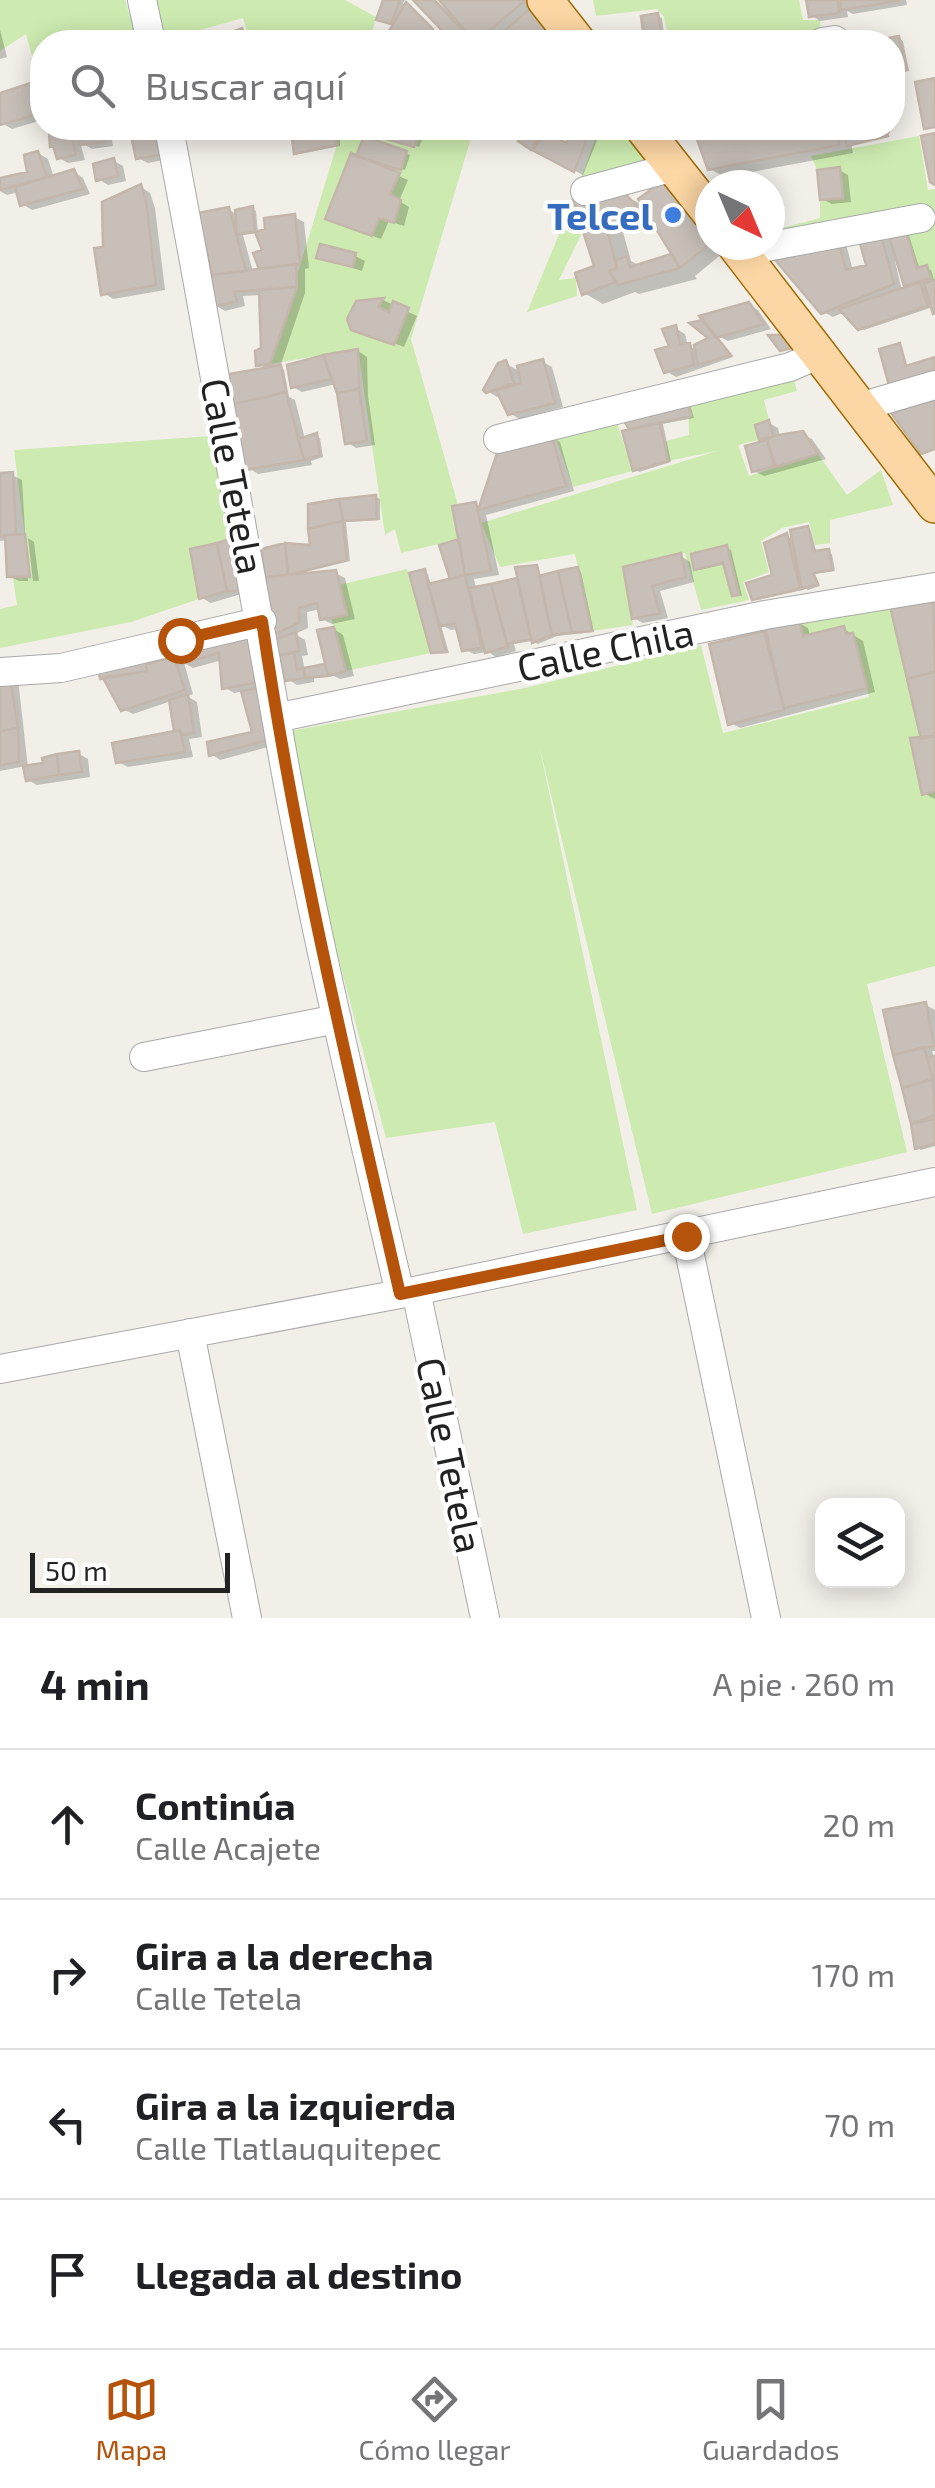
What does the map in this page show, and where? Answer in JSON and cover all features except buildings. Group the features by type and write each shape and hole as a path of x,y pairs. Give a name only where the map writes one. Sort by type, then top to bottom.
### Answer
{"main road":[{"path":"545,0 569,30"},
{"path":"653,140 695,194"},
{"path":"746,260 860,407 929,488"}],"street":[{"path":"142,0 149,30"},
{"name":"Calle Tetela","path":"171,140 262,621 276,718 337,1019 408,1293 485,1618"},
{"path":"586,191 674,167"},
{"path":"785,240 921,218"},
{"path":"498,439 790,368 820,354"},
{"path":"860,407 935,385"},
{"name":"Calle Chila","path":"276,718 765,615 935,587"},
{"path":"0,672 61,668 262,621"},
{"path":"144,1057 337,1019"},
{"path":"0,1369 408,1293 935,1182"},
{"path":"686,1236 766,1618"},
{"path":"190,1333 247,1618"}],"green space":[{"path":"0,0 125,0 134,30 30,30 30,49 26,34 0,51"},
{"path":"154,0 345,0 376,17 373,30 246,30 243,18 200,30 159,30"},
{"path":"593,0 799,0 803,20 820,20 821,30 667,30 664,17 657,9 596,16"},
{"path":"919,136 928,190 935,189 935,280 931,281 927,266 917,268 904,226 785,243 785,227 820,218 820,200 842,197 840,168 817,170 811,156"},
{"path":"338,140 470,140 411,339 458,505 459,539 401,553 395,529 385,535 358,349 270,364"},
{"path":"595,140 637,140 654,163 580,181"},
{"path":"573,200 582,233 559,280 576,278 577,296 527,312"},
{"path":"790,367 797,391 764,400 769,420 755,425 759,440 738,445 749,476 818,454 847,495 881,470 893,505 830,520 830,543 815,545 809,522 782,528 761,541 769,572 743,582 749,600 701,610 685,553 623,567 633,625 592,631 575,554 500,567 481,523 717,451 668,461 666,441 689,435 688,395"},
{"path":"615,417 633,471 573,487 553,430"},
{"path":"211,436 233,506 236,537 190,549 199,599 131,622 0,648 0,609 17,605 13,578 30,576 14,450"},
{"path":"407,569 431,653 346,671 331,618 347,614 339,585"},
{"path":"890,606 935,791 935,966 867,984 907,1152 652,1214 539,745 637,1210 523,1234 495,1122 386,1138 279,733 525,688 701,645 723,733 869,697 853,633 803,636 799,620"}],"place":[{"name":"Telcel","path":"673,215"}],"route":[{"path":"180,640 262,621 276,718 337,1019 400,1294 686,1236"}]}
